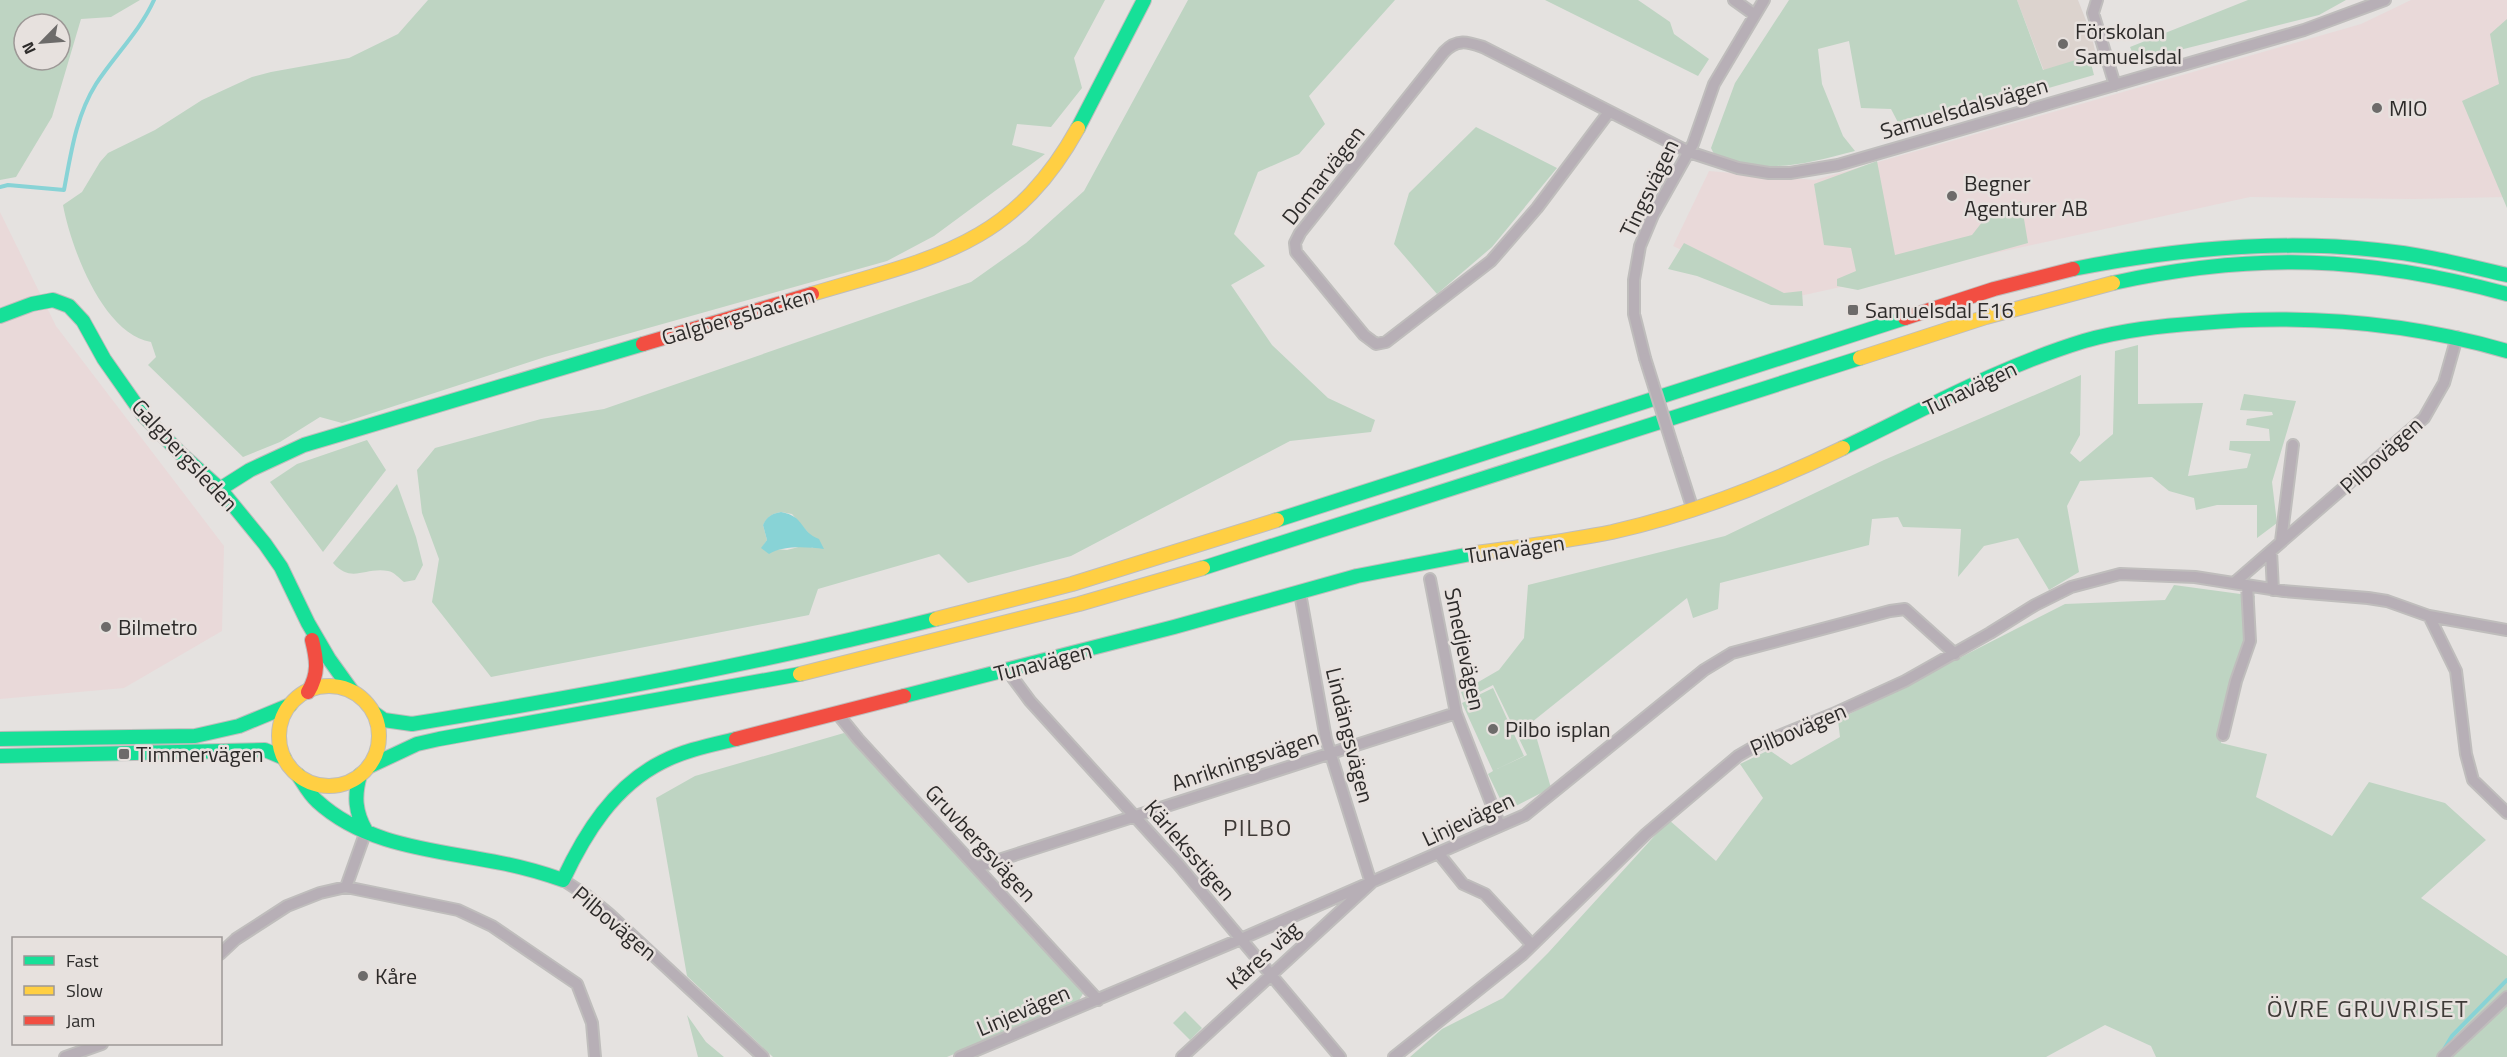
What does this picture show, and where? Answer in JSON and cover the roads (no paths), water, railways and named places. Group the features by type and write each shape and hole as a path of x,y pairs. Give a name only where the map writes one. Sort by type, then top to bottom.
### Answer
{"main road":[{"name":"Galgbergsbacken","path":"220,489 250,470 304,445 865,279 960,248 1023,203 1044,180 1089,107 1144,0"},
{"path":"0,739 195,736 239,726 290,705 308,692 330,687 352,691 384,720 412,724 580,697 812,650 1072,584 1311,510 1994,289 2116,259 2224,245 2326,245 2426,256 2507,275"},
{"path":"290,705 281,719 280,727 280,743 284,758 298,775 313,784 330,787 351,781 365,771 417,744 439,738 815,671 1089,601 1206,568 1986,317 2121,280 2177,271 2274,261 2312,262 2368,266 2431,275 2507,294"},
{"name":"Galgbergsleden","path":"0,316 32,304 51,301 69,306 83,321 104,359 144,416 220,489 281,567 329,660 352,691"},
{"name":"Tunavägen","path":"563,880 576,850 608,803 633,780 661,762 699,748 1010,670 1404,566 1605,534 1693,510 1800,469 2015,366 2108,335 2242,319 2314,318 2383,324 2457,337 2507,351"},
{"name":"Galgbergsleden","path":"308,623 318,668 316,679 308,692"},
{"path":"366,831 354,807 355,792 379,743 374,713"},
{"path":"0,756 265,750 284,758"},
{"name":"Pilbovägen","path":"298,775 315,800 341,820 366,831 409,848 540,870 563,880"}],"street":[{"path":"1734,0 1755,15"},
{"name":"Tingsvägen","path":"1693,510 1645,358 1634,314 1634,280 1640,246 1653,215 1689,152 1714,84 1764,0"},
{"path":"2097,0 2093,13 2115,85"},
{"name":"Samuelsdalsvägen","path":"1689,152 1753,172 1811,171 1839,165 2304,30 2385,0"},
{"name":"Domarvägen","path":"1609,112 1537,208 1491,261 1386,342 1376,344 1364,335 1296,252 1295,243 1300,233 1444,52 1453,44 1471,42 1689,152"},
{"name":"Pilbovägen","path":"1394,1057 1470,999 1532,945 1646,834 1738,756 1756,745 1875,696 1955,654 2035,605 2071,587 2120,574 2156,574 2234,584 2424,418 2444,383 2457,337"},
{"path":"2281,541 2293,445"},
{"path":"2271,550 2273,590"},
{"name":"Smedjevägen","path":"1430,579 1456,713 1500,826"},
{"path":"2234,584 2273,590 2368,598 2393,603 2429,616 2507,630"},
{"path":"2223,735 2235,681 2250,641 2247,585"},
{"name":"Lindängsvägen","path":"1300,593 1331,753 1371,883"},
{"name":"Linjevägen","path":"960,1057 1439,854 1536,808 1704,670 1732,653 1905,609 1955,654"},
{"path":"2429,616 2456,671 2466,754 2473,780 2507,813"},
{"name":"Kärleksstigen","path":"1010,670 1012,678 1030,701 1241,939 1340,1057"},
{"name":"Gruvbergsvägen","path":"837,713 858,740 1098,1000"},
{"name":"Anrikningsvägen","path":"977,867 1456,713"},
{"path":"346,887 366,831"},
{"path":"1439,854 1463,884 1485,894 1532,945"},
{"name":"Pilbovägen","path":"563,880 586,895 609,915 764,1057"},
{"name":"Kåres väg","path":"1182,1057 1371,883"},
{"path":"222,952 236,939 287,906 320,893 346,887 458,910 492,926 577,984 592,1023 596,1057"},
{"path":"2443,1057 2507,997"},
{"path":"65,1057 99,1045"}],"water":[{"path":"781,512 799,520 808,532 819,539 824,549 788,548 769,554 761,548 767,540 763,525 770,516"}],"waterway":[{"path":"0,187 8,185 64,190 75,135 89,96 103,73 142,22 154,0"},
{"path":"2443,1051 2452,1036 2507,980"}],"place":[{"name":"Förskolan Samuelsdal","path":"2063,44"},
{"name":"MIO","path":"2377,108"},
{"name":"Begner Agenturer AB","path":"1952,196"},
{"name":"Samuelsdal E16","path":"1853,310"},
{"name":"Bilmetro","path":"106,627"},
{"name":"Pilbo isplan","path":"1493,729"},
{"name":"Timmervägen","path":"124,754"},
{"name":"Kåre","path":"363,976"}],"district":[{"name":"PILBO","path":"1258,827"},
{"name":"ÖVRE GRUVRISET","path":"2368,1008"}]}
